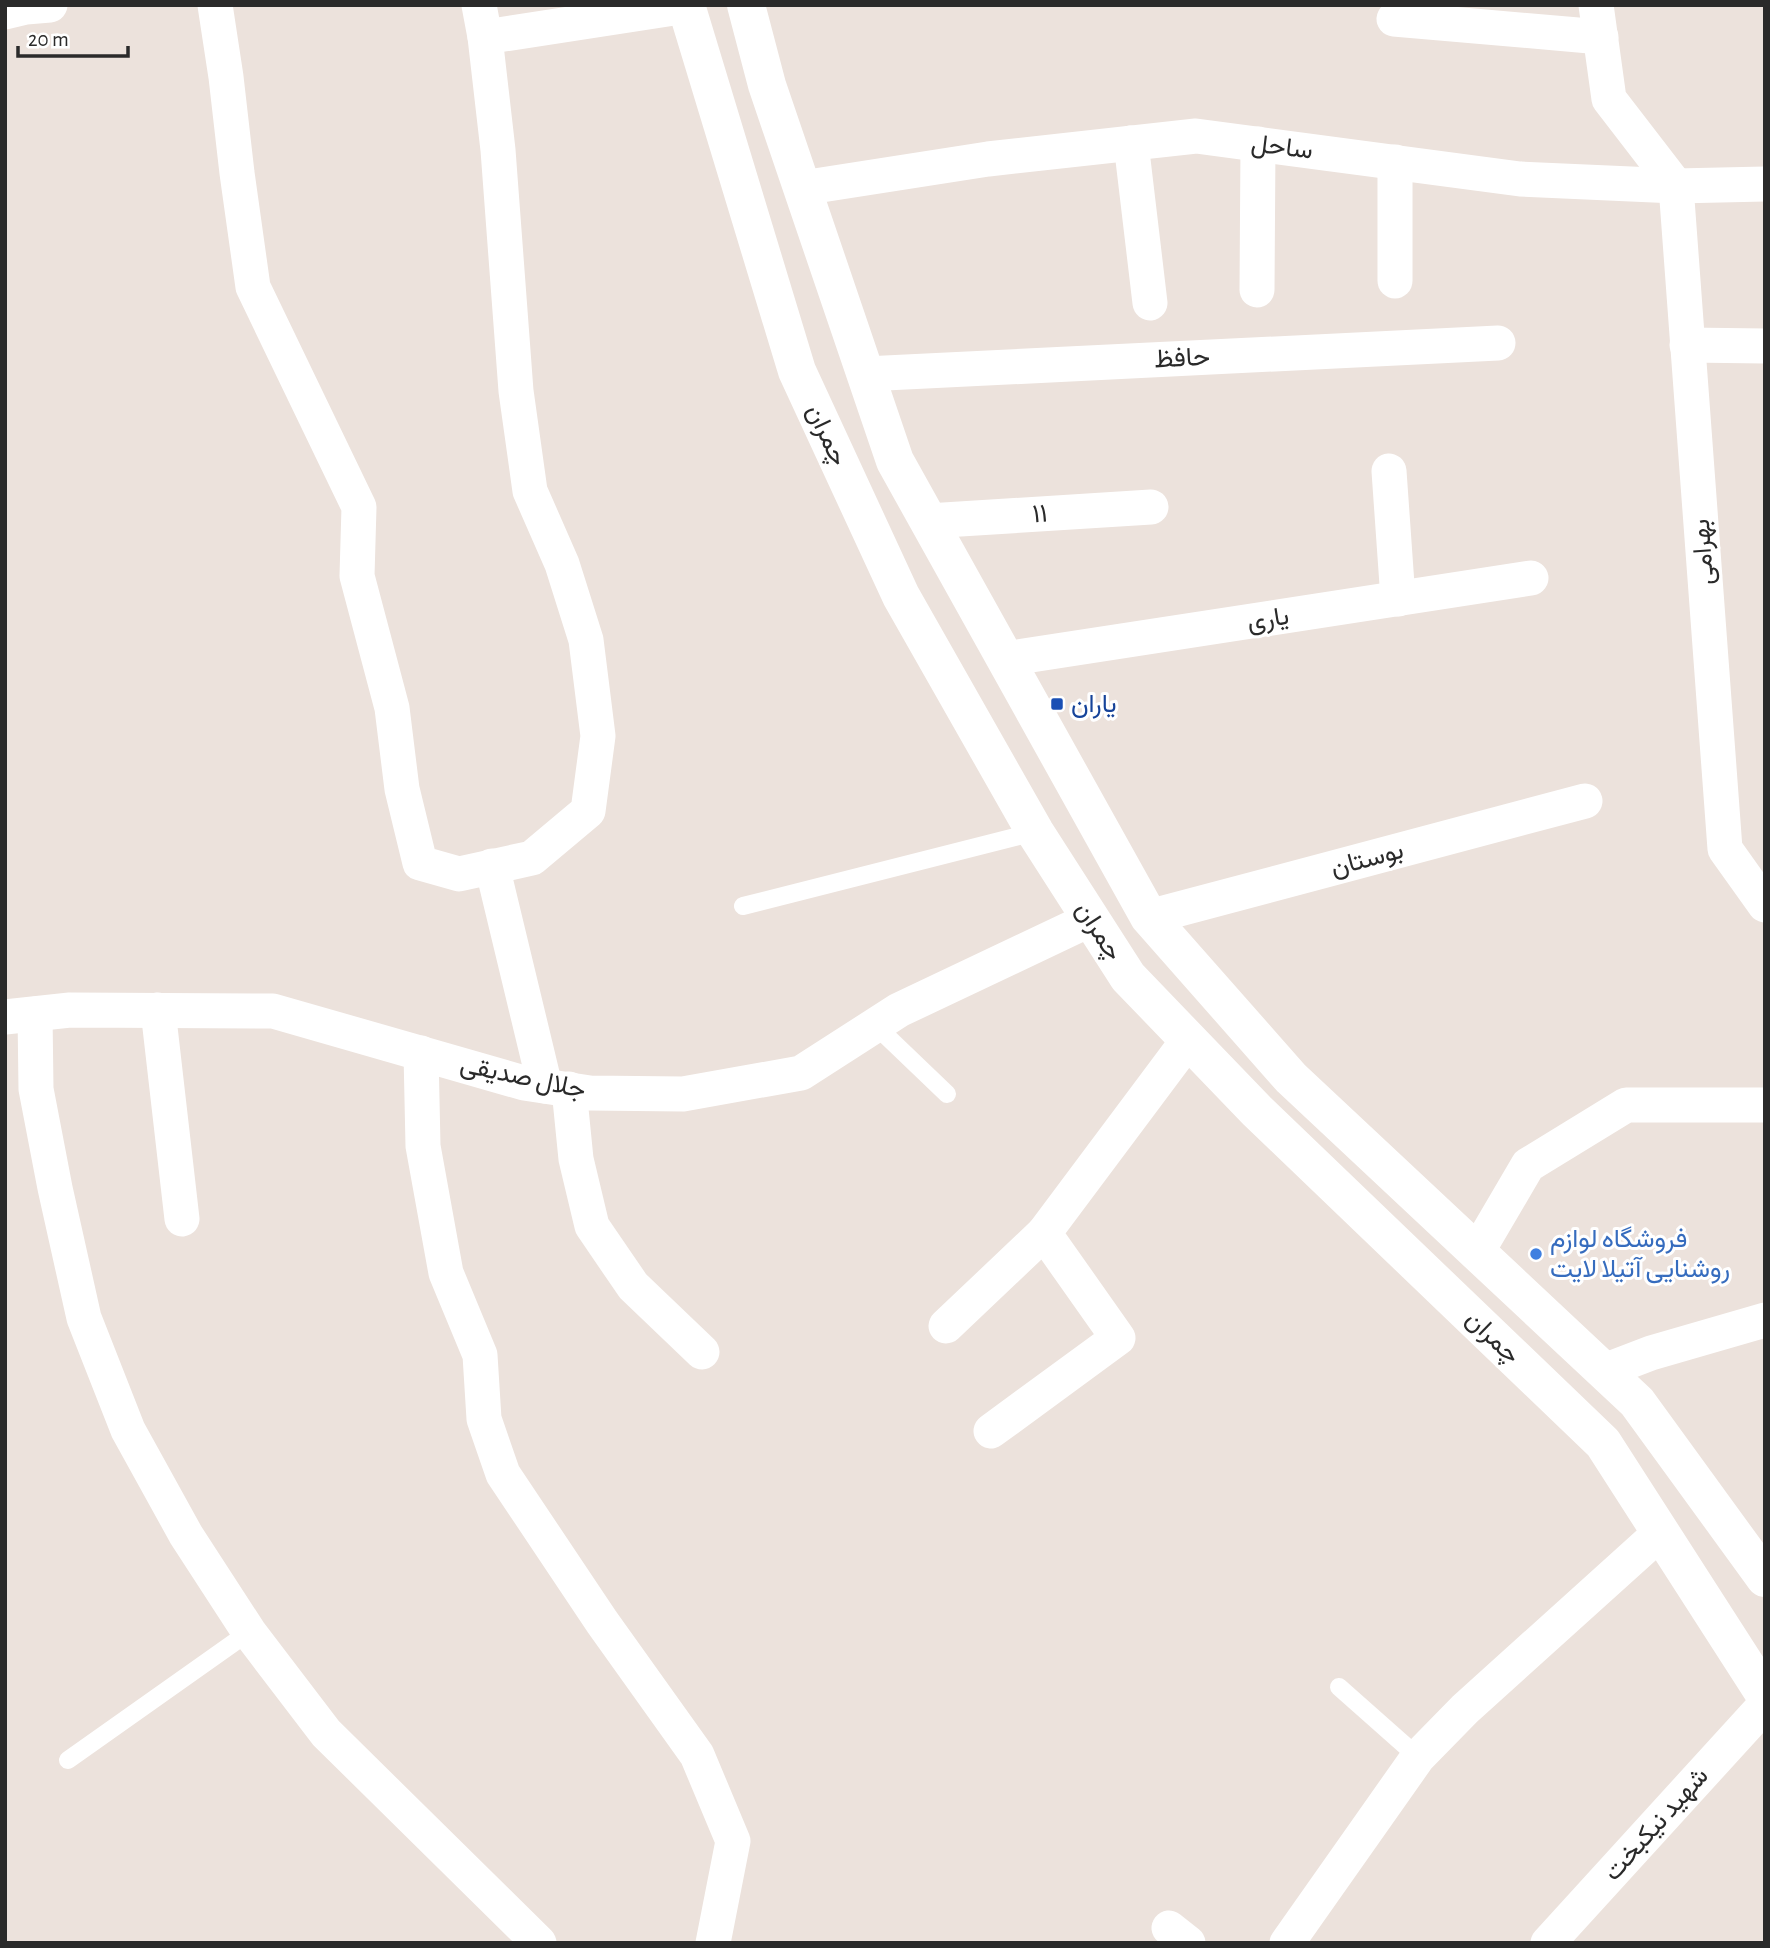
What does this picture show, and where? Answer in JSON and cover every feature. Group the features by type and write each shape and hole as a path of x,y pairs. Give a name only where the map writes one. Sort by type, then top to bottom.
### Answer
{"main road":[{"name":"چمران","path":"746,5 767,85 895,461 1149,918 1291,1078 1637,1402 1765,1578"},
{"name":"چمران","path":"686,6 797,371 901,596 1035,832 1128,977 1257,1111 1603,1443 1765,1695"}],"street":[{"path":"215,5 253,287 359,507 357,576 392,708 402,789 420,863 459,874 532,858 588,811 598,736 586,640 562,564 530,491 516,391 498,150 482,21 686,6"},
{"path":"1394,19 1599,21 1609,99 1676,186"},
{"name":"ساحل","path":"802,188 988,159 1196,136 1520,179 1676,186 1765,184"},
{"path":"1131,143 1150,303"},
{"path":"1257,289 1258,144"},
{"path":"1395,162 1395,281"},
{"name":"بهرامی","path":"1676,186 1725,849 1765,905"},
{"name":"حافظ","path":"865,374 1498,343"},
{"path":"1687,345 1765,346"},
{"path":"1389,471 1398,599"},
{"name":"۱۱","path":"928,521 1151,506"},
{"name":"یاری","path":"1005,659 1531,578"},
{"name":"بوستان","path":"1149,918 1585,801"},
{"path":"492,866 557,1088 592,1226 633,1286 702,1352"},
{"name":"جلال صدیقی","path":"20,1016 70,1010 273,1010 524,1083 590,1093 683,1094 801,1073 899,1010 1091,919"},
{"path":"158,1010 182,1219"},
{"path":"20,1016 84,1318 128,1430 186,1535 249,1632 326,1733 539,1943"},
{"path":"946,1326 1044,1233 1189,1040"},
{"path":"421,1053 422,1146 446,1273 480,1355 484,1419 503,1474 602,1622 697,1755 733,1840 713,1943"},
{"path":"1477,1252 1528,1165 1626,1105 1763,1099"},
{"path":"991,1431 1118,1338 1044,1233"},
{"path":"1604,1371 1651,1353 1765,1320"},
{"path":"1287,1943 1418,1757 1465,1709 1660,1533"},
{"name":"شهید نیکبخت","path":"1548,1943 1765,1706"}],"lane":[{"path":"743,906 1035,832"},
{"path":"875,1025 947,1094"},
{"path":"68,1760 249,1632"},
{"path":"1339,1687 1418,1757"}],"place":[{"name":"یاران","path":"1057,704"},
{"name":"فروشگاه لوازم روشنایی آتیلا لایت","path":"1536,1254"}]}
